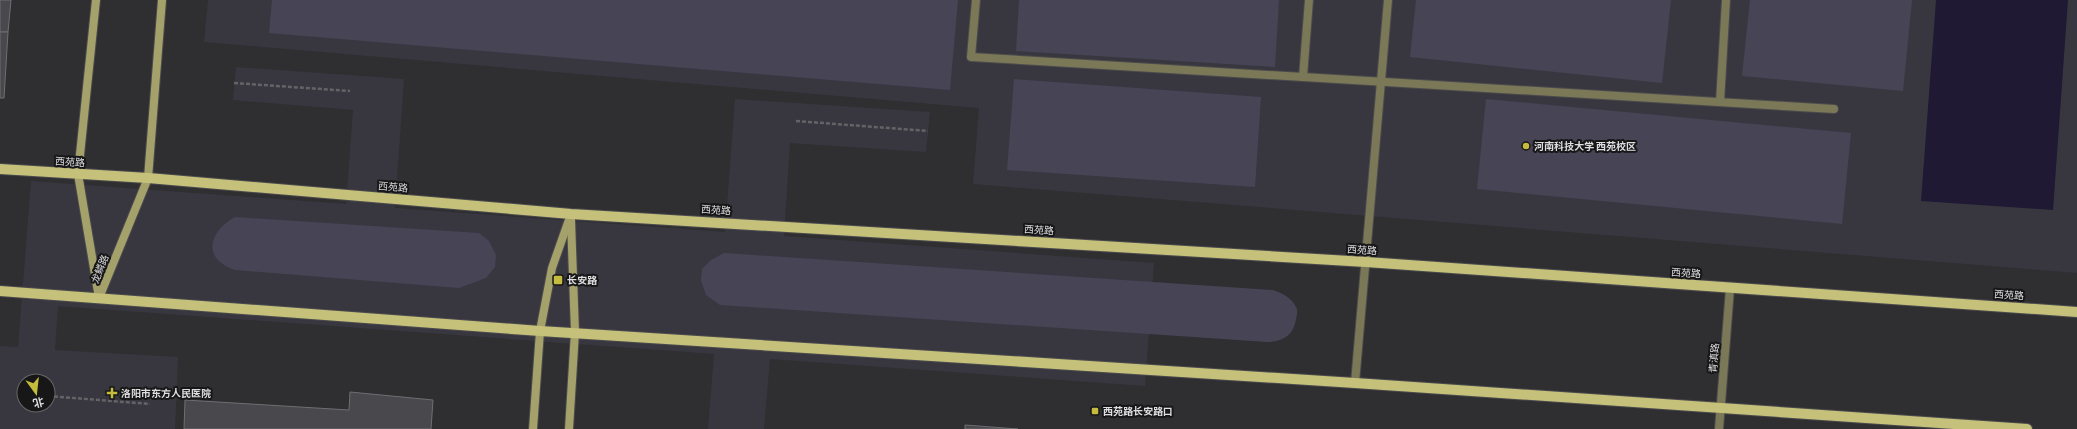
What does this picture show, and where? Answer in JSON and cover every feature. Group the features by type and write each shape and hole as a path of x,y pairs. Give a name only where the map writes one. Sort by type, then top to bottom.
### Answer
{"main road":[{"name":"龙鳞路","path":"96,0 78,174 99,298"},
{"name":"龙鳞路","path":"99,298 148,178 162,0"},
{"name":"西苑路","path":"0,169 148,178 571,214 1366,262 2077,312"},
{"path":"533,429 540,331 552,268 571,214"},
{"path":"569,429 575,332 571,214"},
{"path":"0,291 540,331 575,332 1355,383 2027,429"}],"street":[{"path":"976,0 971,57 1834,109"},
{"path":"1303,77 1309,0"},
{"path":"1355,383 1388,0"},
{"path":"1720,102 1726,0"},
{"name":"青滇路","path":"1719,429 1730,288"}],"path":[{"path":"234,83 350,91"},
{"path":"796,121 928,131"},
{"path":"56,397 150,404"}],"shaded area":[{"name":"河南科技大学 西苑校区","path":"208,0 2077,0 2077,273 973,184 979,108 204,42"},
{"path":"272,0 958,0 950,90 269,33"},
{"path":"1019,0 1279,0 1275,67 1016,51"},
{"path":"1416,0 1671,0 1662,83 1410,57"},
{"path":"1750,0 1912,0 1903,91 1742,76"},
{"path":"1936,0 2068,0 2053,210 1921,201"},
{"path":"236,67 404,79 395,208 725,232 735,99 930,112 926,152 790,143 784,236 1154,263 1145,386 770,359 764,429 708,429 714,354 58,306 55,350 178,357 175,429 0,429 0,346 18,347 31,181 346,204 353,110 233,100"},
{"path":"1014,79 1261,97 1255,187 1007,170"},
{"path":"1486,99 1851,133 1842,224 1477,189"},
{"path":"235,217 479,233 489,241 496,255 495,267 486,278 459,288 235,270 224,265 217,259 213,252 212,245 214,237 219,230"},
{"path":"724,253 1273,290 1283,294 1292,301 1297,308 1297,315 1295,325 1287,336 1278,341 1267,342 720,305 706,295 701,280 702,269 711,260"}],"building":[{"path":"0,0 11,0 8,32 0,32"},
{"path":"0,32 8,32 4,98 0,98"},
{"path":"350,392 433,400 431,429 184,429 185,400 349,410"},
{"path":"965,425 1018,429 965,429"}],"place":[{"name":"河南科技大学 西苑校区","path":"1526,146"},
{"name":"长安路","path":"558,280"},
{"name":"洛阳市东方人民医院","path":"112,393"},
{"name":"西苑路长安路口","path":"1095,411"}]}
